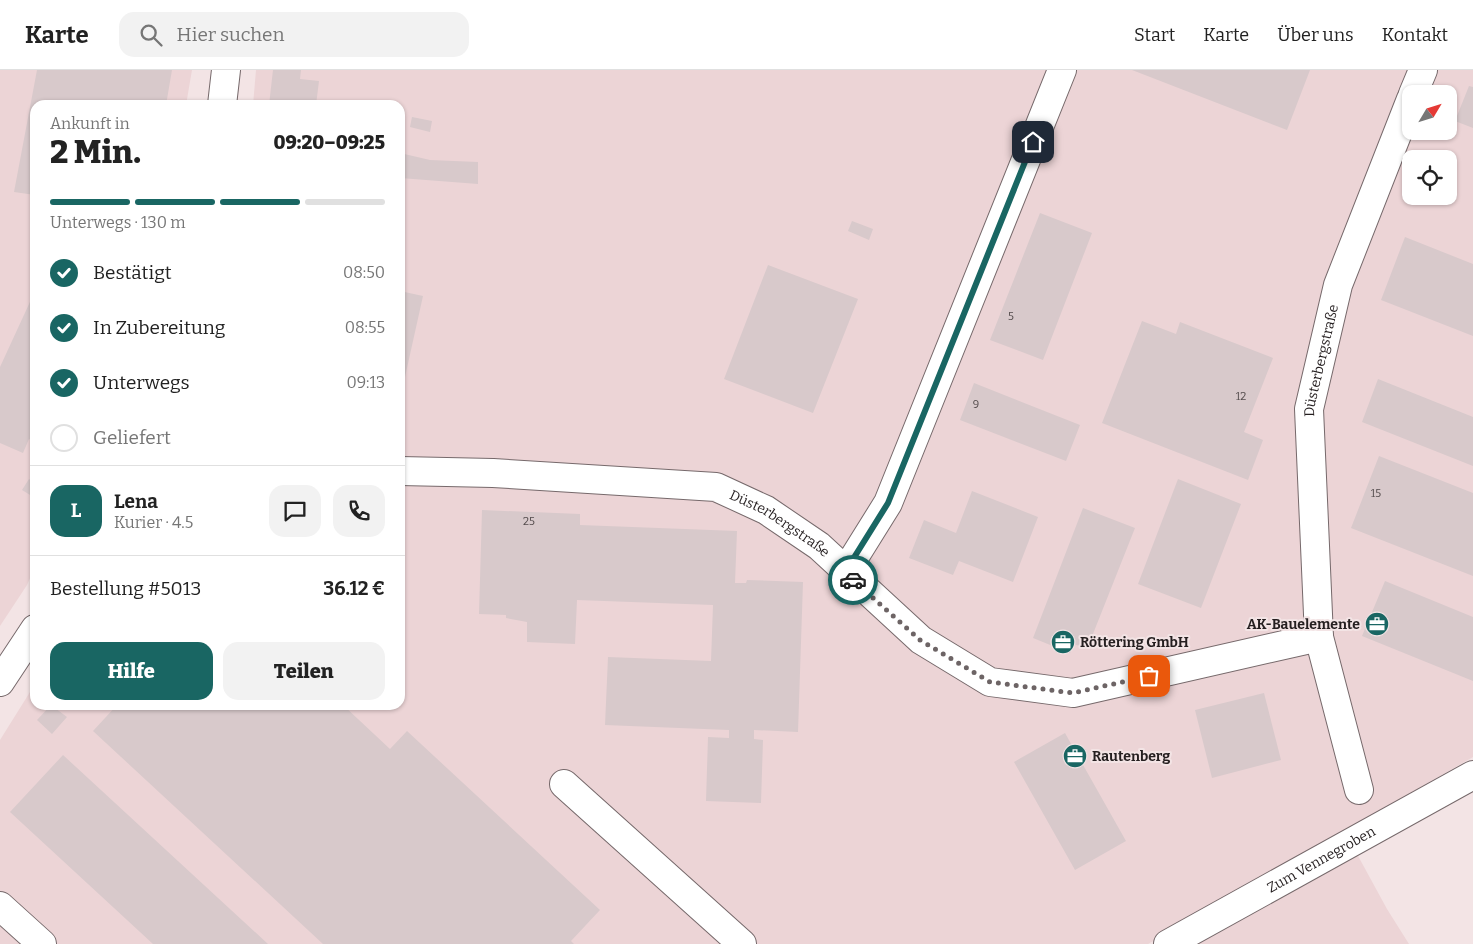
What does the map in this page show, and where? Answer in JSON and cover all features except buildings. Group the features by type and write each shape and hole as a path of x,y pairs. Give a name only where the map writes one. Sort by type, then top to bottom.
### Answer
{"street":[{"path":"223,100 226,70"},
{"path":"845,572 888,503 1062,70"},
{"path":"1417,85 1423,70"},
{"name":"Düsterbergstraße","path":"1359,790 1319,638 1309,409 1338,285 1402,122"},
{"name":"Düsterbergstraße","path":"405,471 493,472 716,487 766,510 819,546 920,640 990,682 1073,693 1319,638"},
{"path":"0,682 30,637"},
{"name":"Zum Vennegroben","path":"1168,944 1473,775"},
{"path":"564,784 742,944"},
{"path":"0,906 42,944"}],"shaded area":[{"path":"0,70 192,70 187,100 30,100 30,578 0,626"},
{"path":"256,70 1473,70 1473,757 1148,944 0,944 0,740 30,692 30,710 405,710 405,100 253,100"},
{"path":"1357,854 1387,909 1409,944 1196,944"}],"way so far":[{"path":"853,580 920,640 990,682 1073,693 1149,676"}],"place":[{"name":"AK-Bauelemente","path":"1377,624"},
{"name":"Röttering GmbH","path":"1063,642"},
{"name":"Rautenberg","path":"1075,756"}],"route":[{"path":"853,580 845,572 888,503 1033,142"}]}
